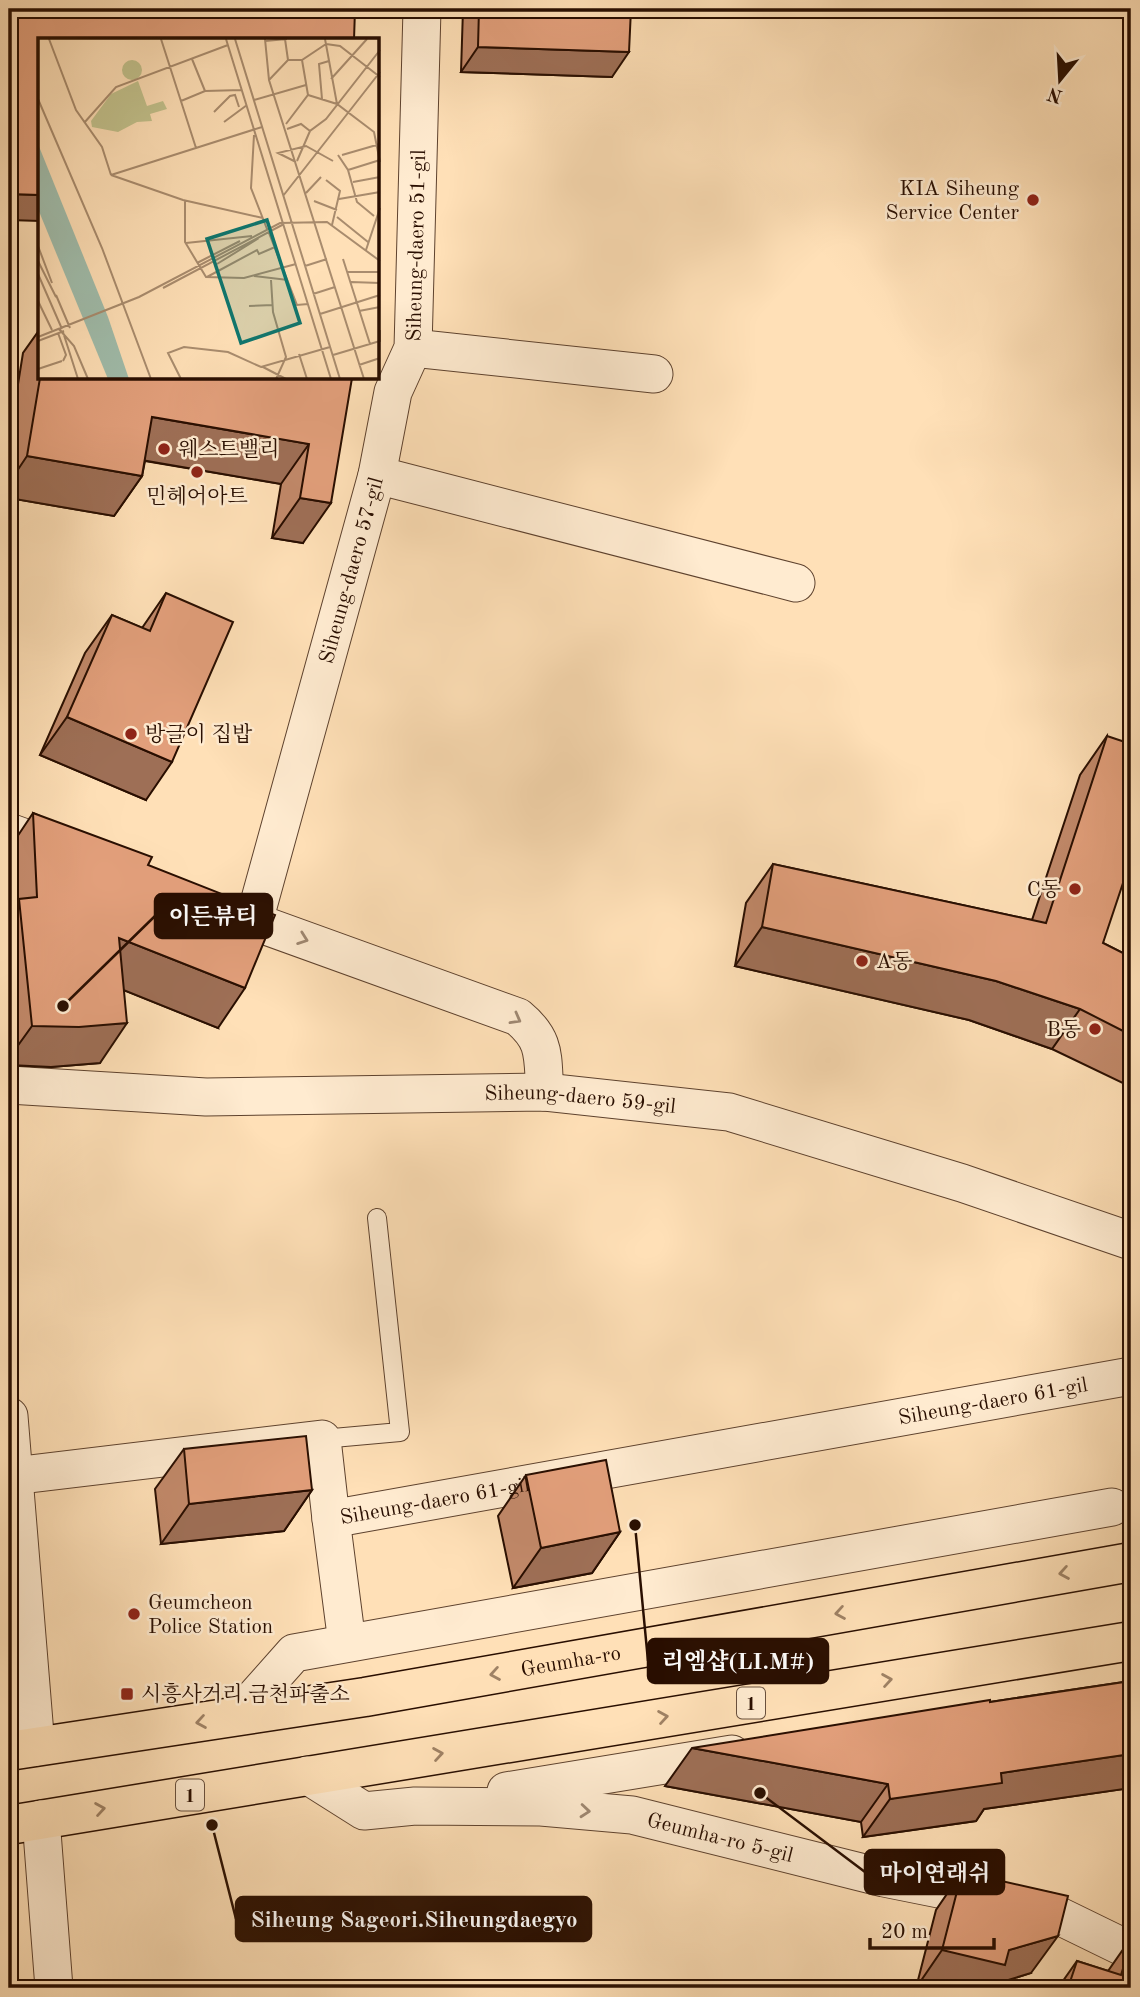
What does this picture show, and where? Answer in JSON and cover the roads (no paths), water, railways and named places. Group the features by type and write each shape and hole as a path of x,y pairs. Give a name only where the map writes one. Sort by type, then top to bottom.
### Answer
{"main road":[{"name":"Geumha-ro","path":"22,1749 365,1697 1131,1562"},
{"name":"1","path":"25,1822 1131,1641"}],"street":[{"name":"Siheung-daero 51-gil","path":"377,475 393,391 413,348 422,9"},
{"path":"413,348 654,374"},
{"name":"Siheung-daero 57-gil","path":"254,921 377,475 796,583"},
{"path":"9,832 99,865"},
{"path":"202,902 517,1017 531,1028 541,1043 545,1092"},
{"name":"Siheung-daero 59-gil","path":"9,1085 206,1097 545,1092 729,1112 962,1183 1131,1241"},
{"name":"Siheung-daero 61-gil","path":"322,1440 331,1519 1131,1376"},
{"path":"9,1416 22,1749"},
{"path":"13,1476 322,1440"},
{"path":"237,1716 294,1653 1111,1507"},
{"path":"331,1519 347,1643"},
{"path":"415,1806 759,1750"},
{"name":"Geumha-ro 5-gil","path":"307,1775 364,1811 415,1806 541,1808 632,1815 884,1878 1049,1910 1131,1951"},
{"path":"25,1822 54,1988"}],"lane":[{"path":"322,1440 400,1432 377,1218"}],"place":[{"name":"KIA Siheung Service Center","path":"1033,200"},
{"name":"웨스트밸리","path":"164,449"},
{"name":"민헤어아트","path":"197,472"},
{"name":"방글이 집밥","path":"131,734"},
{"name":"C동","path":"1075,889"},
{"name":"A동","path":"862,961"},
{"name":"이든뷰티","path":"63,1006"},
{"name":"B동","path":"1095,1029"},
{"name":"리엠샵(LI.M#)","path":"635,1525"},
{"name":"Geumcheon Police Station","path":"134,1614"},
{"name":"시흥사거리.금천파출소","path":"127,1694"},
{"name":"마이연래쉬","path":"760,1793"},
{"name":"Siheung Sageori.Siheungdaegyo","path":"212,1825"}]}
